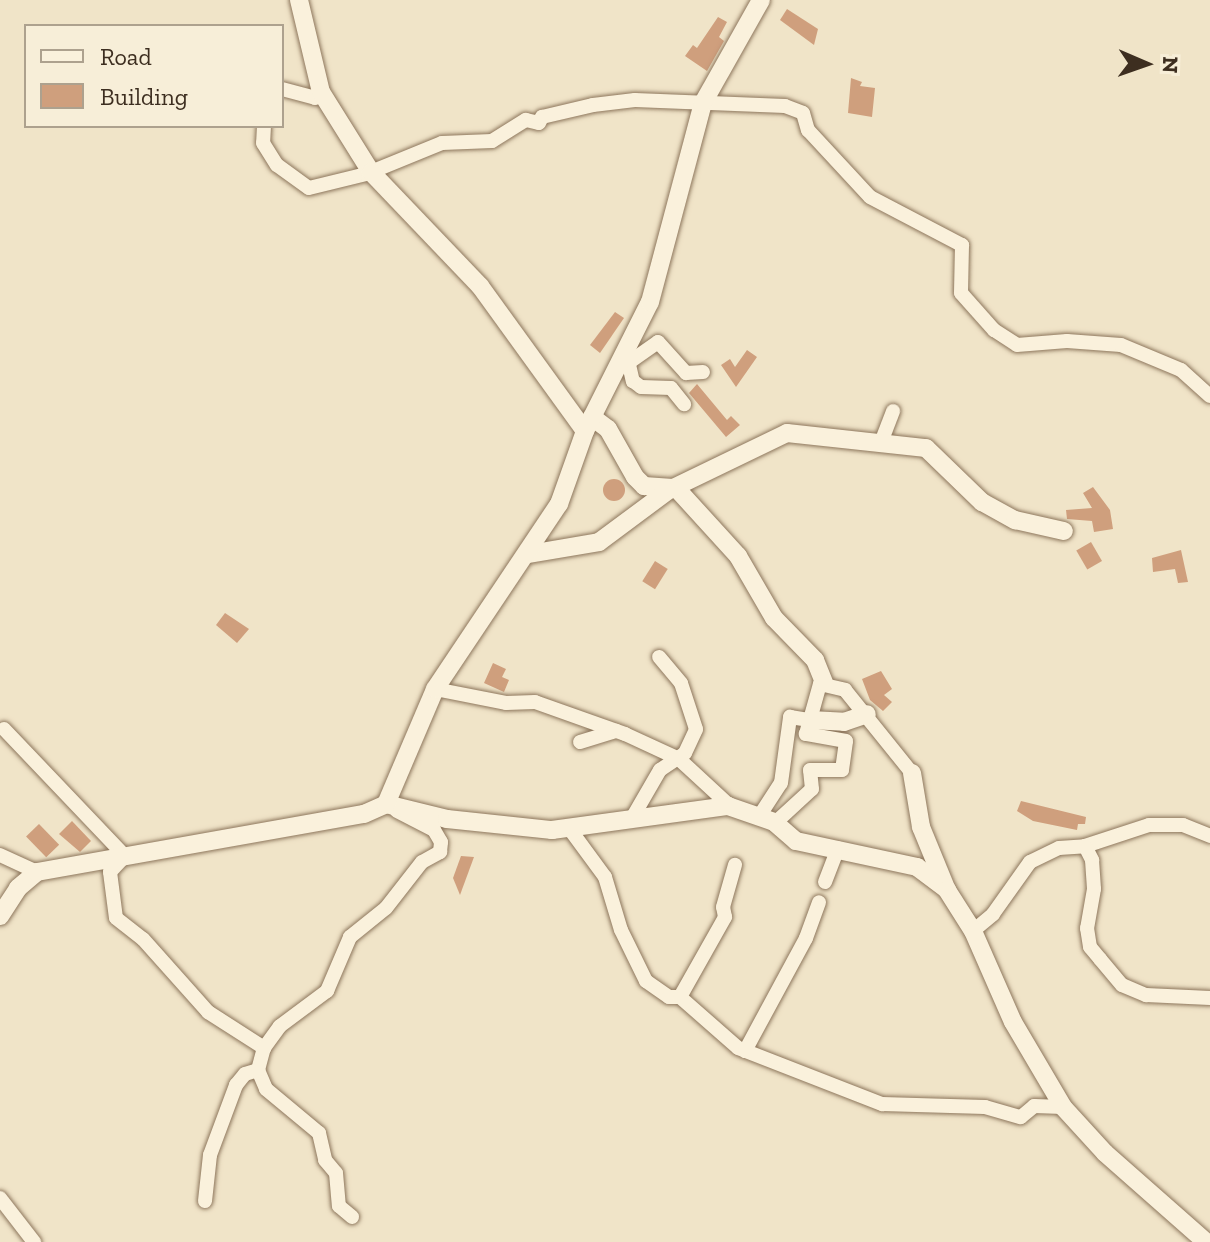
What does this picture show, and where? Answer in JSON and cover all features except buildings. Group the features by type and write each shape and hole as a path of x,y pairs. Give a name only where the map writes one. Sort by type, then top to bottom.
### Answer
{"street":[{"path":"299,0 321,92 371,172 480,286 588,424 608,429 644,486 675,488 738,556 774,618 815,660 824,682 806,734 846,741 842,770 810,770 812,789 767,819"},
{"path":"386,804 435,689 529,554 559,504 588,424 627,357 650,302 703,103 761,0"},
{"path":"284,90 315,98 321,92"},
{"path":"264,128 263,143 277,165 309,188 371,172 411,151 460,139 492,141 526,120 539,123 542,117 593,105 635,100 785,106 803,113 808,130 870,197 962,245 961,293 980,319 1017,345 1121,345 1181,370 1210,396"},
{"path":"627,357 658,342 686,373 703,372"},
{"path":"627,357 633,381 641,387 671,388 684,404"},
{"path":"882,440 893,411"},
{"path":"529,554 599,542 675,488 787,433 882,440 926,448 982,502 1015,520 1064,531"},
{"path":"631,820 660,770 679,759 696,729 681,683 659,657"},
{"path":"824,682 845,690 912,773 921,827 947,890 973,931 1013,1022 1063,1107 1105,1153 1206,1242"},
{"path":"435,689 506,703 535,702 617,731 679,759 731,807 767,819 796,841 901,861 947,890"},
{"path":"767,819 781,783 790,717 844,722 867,714"},
{"path":"4,729 125,856"},
{"path":"580,742 617,731"},
{"path":"352,1217 339,1206 336,1173 325,1160 319,1133 266,1089 258,1070 264,1048 280,1026 327,991 350,937 386,908 422,862 440,852 441,842 434,830 386,804"},
{"path":"0,916 18,888 37,872 364,814 386,804 447,819 569,828 731,807"},
{"path":"973,931 993,914 1030,862 1059,848 1085,846 1149,825 1183,825 1210,836"},
{"path":"569,828 605,877 621,930 646,981 669,997 680,997 745,1051 882,1104 985,1107 1021,1117 1034,1106 1063,1107"},
{"path":"1085,846 1092,860 1094,889 1087,928 1090,947 1122,985 1146,995 1210,998"},
{"path":"825,882 838,848"},
{"path":"0,855 37,872"},
{"path":"125,856 110,872 116,918 143,939 208,1012 264,1048"},
{"path":"680,997 725,917 723,907 735,865"},
{"path":"745,1051 806,938 819,902"},
{"path":"205,1201 210,1155 236,1085 245,1074 258,1070"},
{"path":"0,1198 34,1242"}]}
